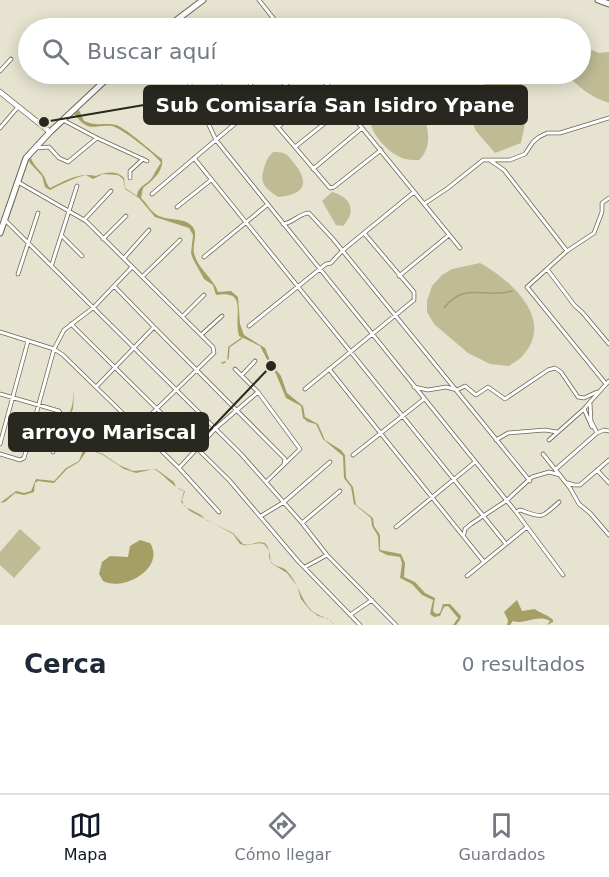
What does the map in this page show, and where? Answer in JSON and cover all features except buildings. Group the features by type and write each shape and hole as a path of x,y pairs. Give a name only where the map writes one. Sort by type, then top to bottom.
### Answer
{"main road":[{"path":"179,18 203,0"},
{"path":"598,0 609,4"},
{"path":"0,233 23,162 50,132 101,84"}],"street":[{"path":"260,0 274,18"},
{"path":"0,71 11,59"},
{"path":"191,84 216,140 516,512 563,575"},
{"path":"220,84 237,122"},
{"path":"251,84 259,105 326,186 334,187 381,150"},
{"path":"152,194 286,84"},
{"path":"278,126 328,85 460,248"},
{"path":"0,92 50,132"},
{"path":"0,128 18,107"},
{"path":"295,147 345,107"},
{"path":"424,204 483,160 510,160 525,154 539,137 609,118"},
{"path":"63,120 147,161"},
{"path":"313,169 362,128"},
{"path":"34,148 49,147 59,159 68,162 98,138"},
{"path":"194,158 346,346 349,353 506,544"},
{"path":"130,178 130,171 143,159"},
{"path":"489,159 504,170 567,251"},
{"path":"504,170 510,160"},
{"path":"177,207 211,180"},
{"path":"16,181 84,220 143,276 214,350 137,428"},
{"path":"51,265 77,186"},
{"path":"84,220 111,191"},
{"path":"249,326 331,263 342,251 414,192"},
{"path":"549,440 584,409 607,383 527,289 528,285 567,251 594,233 602,212 602,202 609,198"},
{"path":"204,257 267,205"},
{"path":"18,274 39,213"},
{"path":"283,224 292,222 307,213 342,251 530,481"},
{"path":"104,239 126,216"},
{"path":"4,219 216,428 284,502 327,555 396,625"},
{"path":"124,258 149,230"},
{"path":"305,388 414,300 414,292 364,233"},
{"path":"399,276 449,234"},
{"path":"61,236 82,256"},
{"path":"143,276 180,240"},
{"path":"0,454 20,460 24,458 54,349 62,333 94,307 132,267"},
{"path":"547,269 609,344"},
{"path":"114,286 284,458 284,464"},
{"path":"183,316 204,294"},
{"path":"201,335 222,316"},
{"path":"71,324 229,480 304,567 360,625"},
{"path":"95,387 154,327"},
{"path":"0,338 1,332 54,349 63,355 178,468 219,512"},
{"path":"0,444 28,341"},
{"path":"242,375 255,361"},
{"path":"414,387 428,390 446,387 455,390 465,386 476,394 488,387 506,399 548,370 555,368 561,372 578,397 584,398 597,392"},
{"path":"235,369 258,392 300,449 266,482"},
{"path":"329,369 484,562"},
{"path":"178,468 216,428 258,392"},
{"path":"0,394 59,411 62,416 52,452"},
{"path":"353,455 424,399"},
{"path":"590,402 591,421 597,434"},
{"path":"584,409 588,422 597,434"},
{"path":"556,469 597,434 606,429 609,431"},
{"path":"496,440 508,434 545,430 558,432"},
{"path":"543,454 564,480 579,504 609,535"},
{"path":"564,480 577,486 609,460"},
{"path":"260,517 284,502 330,462"},
{"path":"396,527 475,462"},
{"path":"597,470 609,483"},
{"path":"524,475 532,477 549,472 560,475"},
{"path":"457,528 465,529 506,501 532,477"},
{"path":"302,523 340,491"},
{"path":"516,512 520,510 536,517 542,516 560,502"},
{"path":"467,576 527,527"},
{"path":"464,536 465,529"},
{"path":"304,567 327,555"},
{"path":"350,615 372,600"}],"shaded area":[{"path":"591,49 599,53 609,52 609,103 585,91 577,84 591,84"},
{"path":"485,84 522,84 525,123 521,143 495,153 476,131 468,112 475,91"},
{"path":"406,109 423,114 427,126 428,144 419,160 405,159 392,152 381,142 370,122 370,116 374,111"},
{"path":"79,110 84,121 93,124 116,125 162,159 159,172 143,188 141,198 157,215 185,221 192,226 195,232 194,253 199,264 218,292 231,291 238,297 240,324 244,335 265,348 271,363 281,376 287,393 303,406 305,417 318,424 325,440 345,455 346,478 353,487 356,505 373,518 374,526 380,535 380,550 401,554 405,563 404,577 415,582 425,593 435,598 433,611 436,614 440,613 443,604 450,604 461,616 456,625 453,625 458,618 448,606 444,607 440,616 434,617 430,614 433,600 422,595 412,584 400,578 402,563 400,557 379,551 378,536 372,526 371,518 354,504 351,487 344,478 343,456 323,439 316,424 303,418 301,406 286,398 260,346 239,336 236,300 233,296 226,294 216,295 213,285 204,279 191,253 193,235 189,228 155,217 139,198 125,189 123,179 118,175 103,174 111,172 121,175 124,178 125,188 137,196 139,190 151,179 161,163 159,160 123,131 112,126 88,126 74,114"},
{"path":"273,152 285,154 297,167 303,185 297,192 278,197 264,184 263,171 267,159"},
{"path":"31,158 50,188 72,178 85,175 50,190 45,187 42,176 29,160"},
{"path":"103,174 93,179 86,175 96,176"},
{"path":"332,192 344,197 350,205 350,215 343,226 336,225 322,201"},
{"path":"480,263 515,289 531,314 534,327 532,340 523,356 509,366 490,364 468,353 434,324 427,312 427,301 432,286 442,275 452,269"},
{"path":"74,390 73,409 65,423"},
{"path":"65,423 68,437 76,442 84,443 89,449 103,454 119,465 133,471 153,469 136,473 124,469 103,455 88,449 79,462 67,469 54,483 38,481 35,483 34,492 24,495 15,493 5,502 0,503 16,491 24,493 31,491 36,479 54,481 66,468 79,461 87,448 77,444 67,437"},
{"path":"154,469 156,469 174,482 176,487 162,474"},
{"path":"186,507 201,515 205,519 190,511"},
{"path":"214,524 233,533 243,544 248,545 240,544 233,534"},
{"path":"20,529 41,548 14,578 0,565 0,552"},
{"path":"140,540 150,543 153,552 152,561 147,569 140,576 121,583 111,584 103,581 99,574 102,562 110,556 128,557 130,546"},
{"path":"271,561 286,570 297,586 287,573 271,563"},
{"path":"297,587 311,610 325,617 318,616 310,610 301,599"},
{"path":"517,600 522,611 535,609 551,618 553,622 547,625 550,621 539,619 513,621 507,625 508,620 504,612"}],"waterway":[{"path":"444,308 459,295 512,291"},
{"path":"228,359 229,347 242,338"}],"place":[{"name":"Sub Comisaría San Isidro Ypane","path":"44,122"},
{"name":"arroyo Mariscal","path":"271,366"}]}
